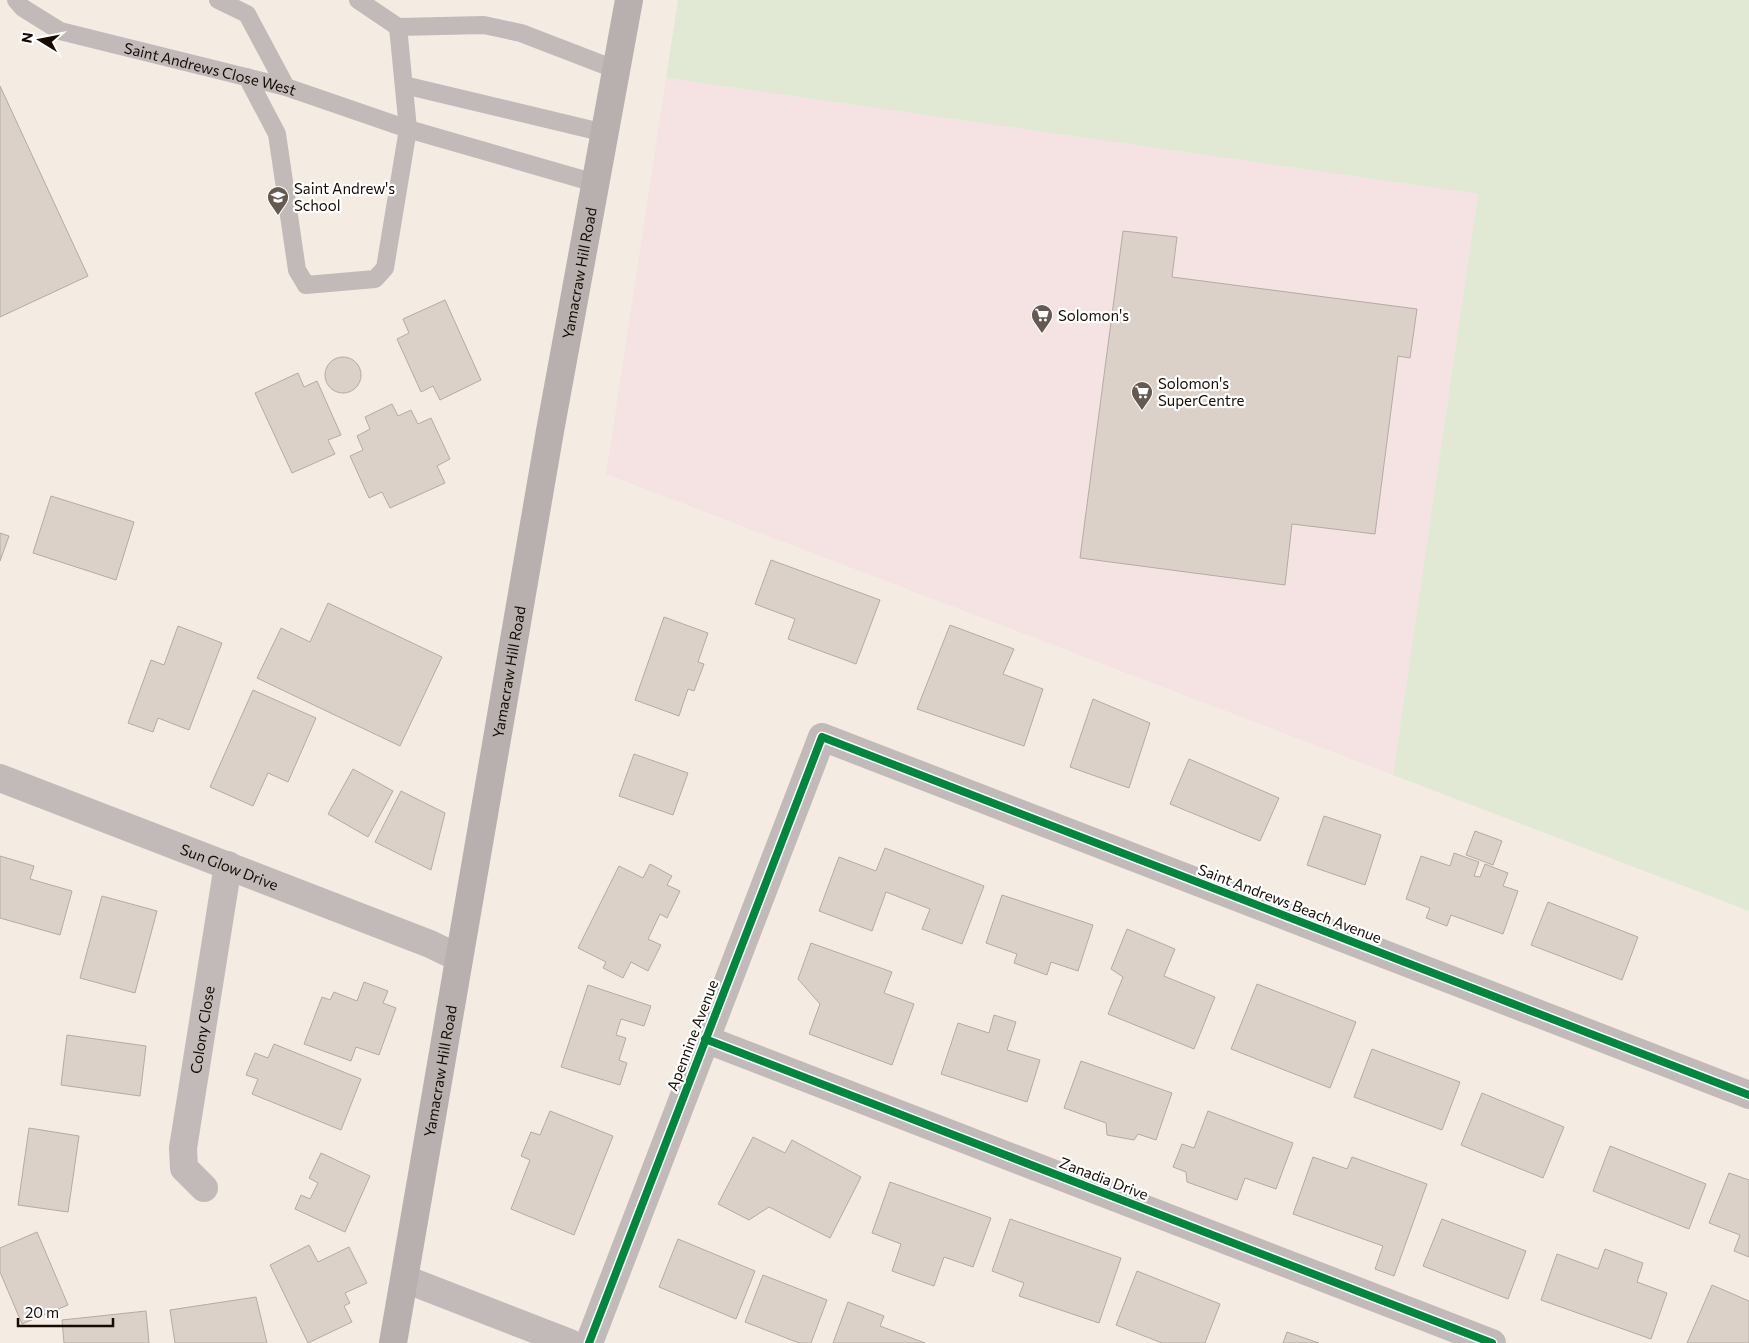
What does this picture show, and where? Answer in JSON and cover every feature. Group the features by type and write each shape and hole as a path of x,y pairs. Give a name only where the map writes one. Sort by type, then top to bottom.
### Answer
{"main road":[{"name":"Yamacraw Hill Road","path":"393,1343 548,440 629,0"}],"street":[{"name":"Apennine Avenue","path":"589,1343 822,737"},
{"name":"Saint Andrews Beach Avenue","path":"822,737 1749,1095"},
{"name":"Sun Glow Drive","path":"0,778 430,944 460,958"},
{"name":"Colony Close","path":"204,1188 184,1168 184,1148 228,865"},
{"name":"Zanadia Drive","path":"705,1039 1492,1343"},
{"path":"405,1279 570,1343"}],"lane":[{"name":"Saint Andrews Close West","path":"16,0 24,8 60,31 286,87 408,129 594,183"},
{"path":"218,0 247,14 286,87"},
{"path":"358,0 398,27 484,25 521,33 617,70"},
{"path":"247,77 277,134 297,270 306,285 375,278 385,268 408,129 398,27"},
{"path":"404,85 605,132"}],"shaded area":[{"name":"Solomon's","path":"666,78 1478,194 1393,775 606,474"}],"green space":[{"path":"678,0 1749,0 1749,911 1393,775 1478,194 666,78"}],"building":[{"path":"0,86 88,276 0,317"},
{"path":"1123,231 1177,237 1172,277 1417,309 1410,358 1398,356 1375,534 1292,524 1285,585 1080,558"},
{"path":"445,300 481,380 440,400 433,386 421,392 397,339 409,333 403,319"},
{"path":"343,357 356,362 361,375 356,388 343,393 330,388 325,375 330,362"},
{"path":"298,373 304,387 317,381 341,435 328,440 335,454 292,473 255,393"},
{"path":"392,404 398,416 411,410 418,424 431,418 450,459 437,466 445,483 390,508 382,492 369,498 350,456 363,450 357,436 370,429 365,417"},
{"path":"51,496 134,522 116,580 33,553"},
{"path":"0,533 9,536 0,561"},
{"path":"771,560 880,600 856,664 788,639 795,619 755,604"},
{"path":"328,603 442,657 400,746 257,678 281,628 310,642"},
{"path":"664,617 708,633 698,662 704,664 694,691 688,689 679,716 635,700"},
{"path":"950,625 1014,649 1003,674 1043,689 1024,746 917,709"},
{"path":"178,626 222,643 189,730 158,718 153,732 128,723 151,660 164,665"},
{"path":"253,690 316,718 288,782 268,773 253,806 210,787"},
{"path":"1093,699 1150,723 1129,788 1070,767"},
{"path":"634,754 688,773 673,815 619,796"},
{"path":"1189,759 1279,798 1260,841 1170,804"},
{"path":"353,769 393,791 368,837 328,814"},
{"path":"401,791 445,813 431,870 375,842"},
{"path":"1324,816 1381,835 1365,885 1307,865"},
{"path":"1475,831 1502,841 1493,865 1466,855"},
{"path":"885,848 984,886 962,944 922,929 930,909 886,892 872,931 819,911 839,857 876,871"},
{"path":"1454,853 1479,862 1474,876 1480,877 1485,864 1508,873 1503,886 1518,891 1503,934 1451,915 1447,926 1426,918 1430,908 1406,899 1421,856 1450,866"},
{"path":"0,856 34,866 30,879 72,891 60,935 0,918"},
{"path":"650,864 672,876 667,885 680,891 667,918 660,914 648,939 661,945 648,971 631,962 623,978 603,968 606,962 578,948 619,866 643,878"},
{"path":"1002,895 1093,925 1078,971 1051,962 1047,975 1014,963 1017,954 986,943"},
{"path":"102,896 157,911 135,993 80,978"},
{"path":"1548,902 1638,937 1622,980 1531,945"},
{"path":"1127,929 1175,949 1164,976 1215,997 1194,1049 1108,1014 1123,977 1111,969"},
{"path":"811,943 892,972 884,993 914,1004 892,1065 809,1034 820,1004 798,979"},
{"path":"364,982 388,991 383,1003 396,1008 379,1055 356,1047 351,1061 304,1044 322,997 330,1000 334,992 357,1001"},
{"path":"1257,984 1356,1022 1330,1088 1231,1049"},
{"path":"588,985 651,1006 644,1026 621,1019 616,1035 626,1038 619,1060 627,1063 620,1085 561,1067"},
{"path":"994,1015 1016,1022 1007,1050 1040,1060 1027,1102 941,1074 958,1023 989,1033"},
{"path":"67,1035 146,1046 140,1096 61,1085"},
{"path":"274,1044 361,1079 341,1130 252,1094 258,1079 246,1075 255,1053 268,1058"},
{"path":"1372,1049 1460,1082 1442,1130 1354,1097"},
{"path":"1081,1061 1172,1093 1156,1140 1138,1134 1134,1140 1107,1135 1106,1123 1064,1108"},
{"path":"1482,1093 1564,1127 1543,1178 1461,1145"},
{"path":"550,1111 613,1136 574,1235 511,1209 530,1160 521,1156 531,1132 540,1135"},
{"path":"1208,1111 1293,1143 1276,1189 1245,1178 1237,1200 1187,1182 1186,1172 1173,1167 1182,1144 1194,1148"},
{"path":"29,1128 79,1136 68,1212 18,1205"},
{"path":"753,1137 785,1153 792,1140 861,1177 830,1238 769,1207 749,1220 718,1204"},
{"path":"1610,1146 1706,1184 1689,1229 1593,1191"},
{"path":"321,1153 370,1176 345,1232 295,1209 301,1195 310,1199 318,1183 309,1178"},
{"path":"1313,1157 1347,1169 1352,1157 1427,1184 1394,1276 1375,1269 1383,1246 1293,1214"},
{"path":"1729,1173 1749,1180 1749,1257 1734,1251 1740,1235 1709,1223"},
{"path":"890,1182 991,1218 973,1267 944,1257 934,1286 892,1271 901,1244 872,1233"},
{"path":"1010,1219 1121,1258 1099,1323 1019,1296 1024,1283 992,1271"},
{"path":"1442,1219 1526,1251 1508,1299 1423,1266"},
{"path":"37,1232 68,1305 22,1324 0,1272 0,1248"},
{"path":"678,1239 755,1271 736,1319 659,1287"},
{"path":"309,1245 318,1262 349,1247 367,1283 345,1293 350,1303 344,1306 352,1322 308,1343 270,1265"},
{"path":"1605,1249 1643,1263 1637,1282 1667,1293 1651,1339 1541,1300 1557,1254 1598,1269"},
{"path":"1137,1271 1220,1304 1205,1343 1162,1343 1116,1325"},
{"path":"763,1275 827,1300 811,1343 799,1343 745,1322"},
{"path":"1712,1285 1749,1301 1749,1343 1687,1343"},
{"path":"256,1297 267,1343 175,1343 170,1310"},
{"path":"848,1302 884,1316 880,1326 925,1343 833,1343"},
{"path":"146,1311 149,1343 64,1343 62,1320"},
{"path":"1287,1332 1319,1343 1283,1343"}],"cycle path":[{"path":"589,1343 822,737 1749,1095"},
{"path":"705,1039 1492,1343"}],"place":[{"name":"Saint Andrew's School","path":"278,216"},
{"name":"Solomon's","path":"1042,334"},
{"name":"Solomon's SuperCentre","path":"1142,411"}]}
